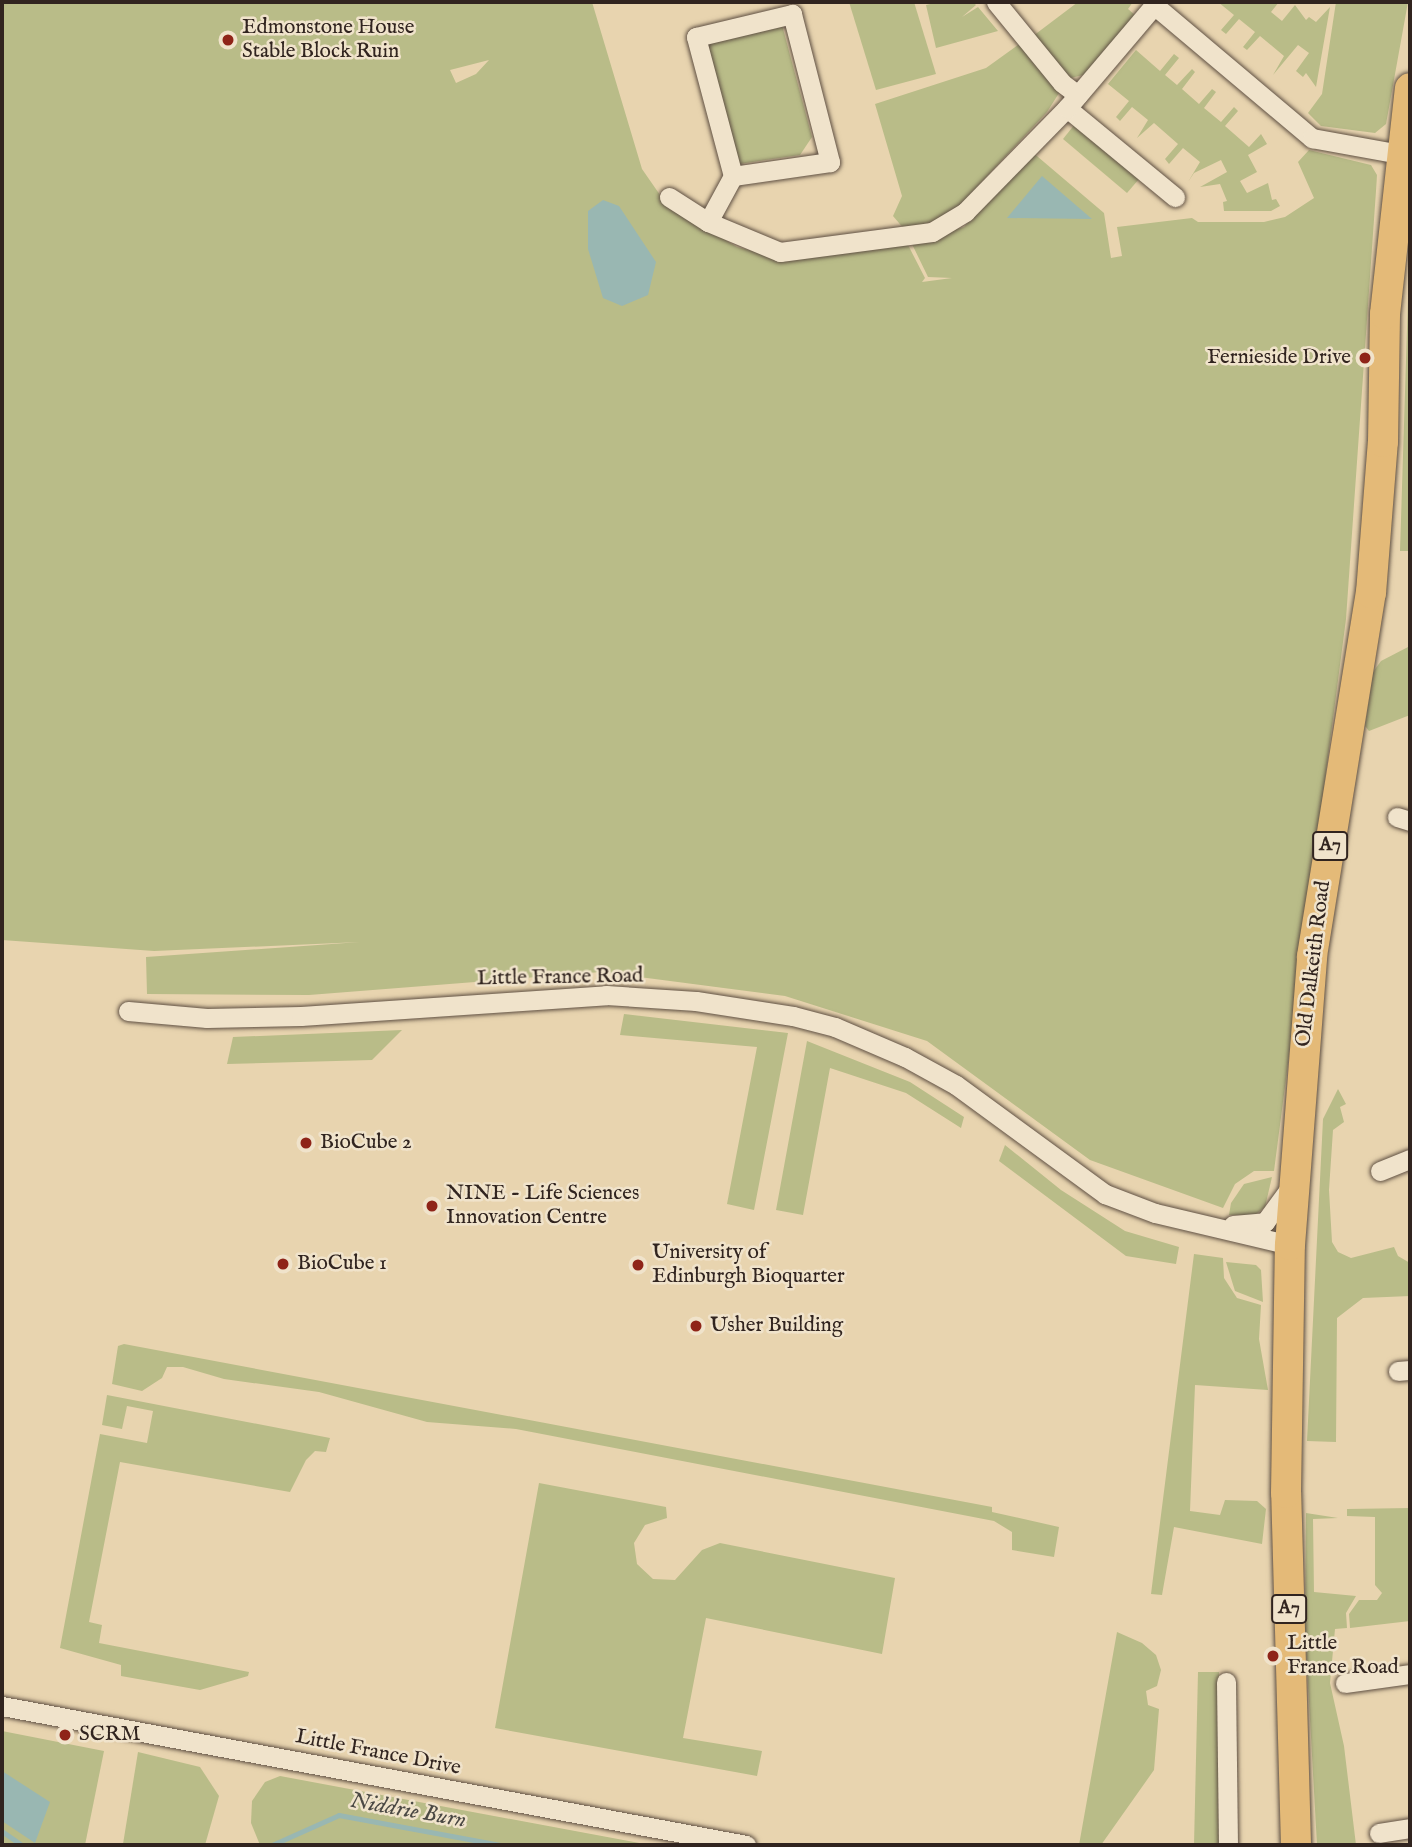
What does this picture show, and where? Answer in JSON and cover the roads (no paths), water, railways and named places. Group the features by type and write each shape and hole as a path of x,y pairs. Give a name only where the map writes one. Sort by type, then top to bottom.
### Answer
{"main road":[{"name":"Old Dalkeith Road","path":"1296,1845 1286,1493 1290,1245 1294,1180 1312,956 1371,593 1383,442 1385,314 1400,154 1410,88"}],"street":[{"path":"996,2 1062,82 1072,101 1175,197"},
{"path":"669,197 708,222 780,252 932,232 965,212 1072,101 1155,4 1312,138 1400,154"},
{"path":"708,222 733,177 696,37 792,14 830,162 733,177"},
{"name":"Little France Road","path":"128,1012 207,1018 301,1016 606,995 696,1001 793,1016 905,1057 956,1086 1105,1194 1190,1222 1290,1245"},
{"path":"1380,1171 1410,1158"},
{"name":"Little France Road","path":"1190,1222 1245,1225 1265,1222 1294,1180"},
{"path":"1345,1682 1410,1674"},
{"path":"1226,1682 1228,1845"},
{"name":"Little France Drive","path":"2,1706 746,1845"},
{"path":"1379,1833 1410,1828"}],"water":[{"path":"1042,176 1092,219 1007,218"},
{"path":"603,200 619,206 656,262 648,295 622,306 603,298 588,249 588,211"},
{"path":"2,1771 50,1802 35,1843 2,1821"}],"waterway":[{"name":"Niddrie Burn","path":"272,1845 339,1815 501,1845"},
{"name":"Niddrie Burn","path":"2,1831 22,1845"},
{"name":"Niddrie Burn","path":"535,1845 576,1845"}],"place":[{"name":"Edmonstone House Stable Block Ruin","path":"228,40"},
{"name":"Fernieside Drive","path":"1365,358"},
{"name":"BioCube 2","path":"306,1143"},
{"name":"NINE - Life Sciences Innovation Centre","path":"432,1206"},
{"name":"BioCube 1","path":"283,1264"},
{"name":"University of Edinburgh Bioquarter","path":"638,1265"},
{"name":"Usher Building","path":"696,1326"},
{"name":"Little France Road","path":"1273,1656"},
{"name":"SCRM","path":"65,1735"}]}
